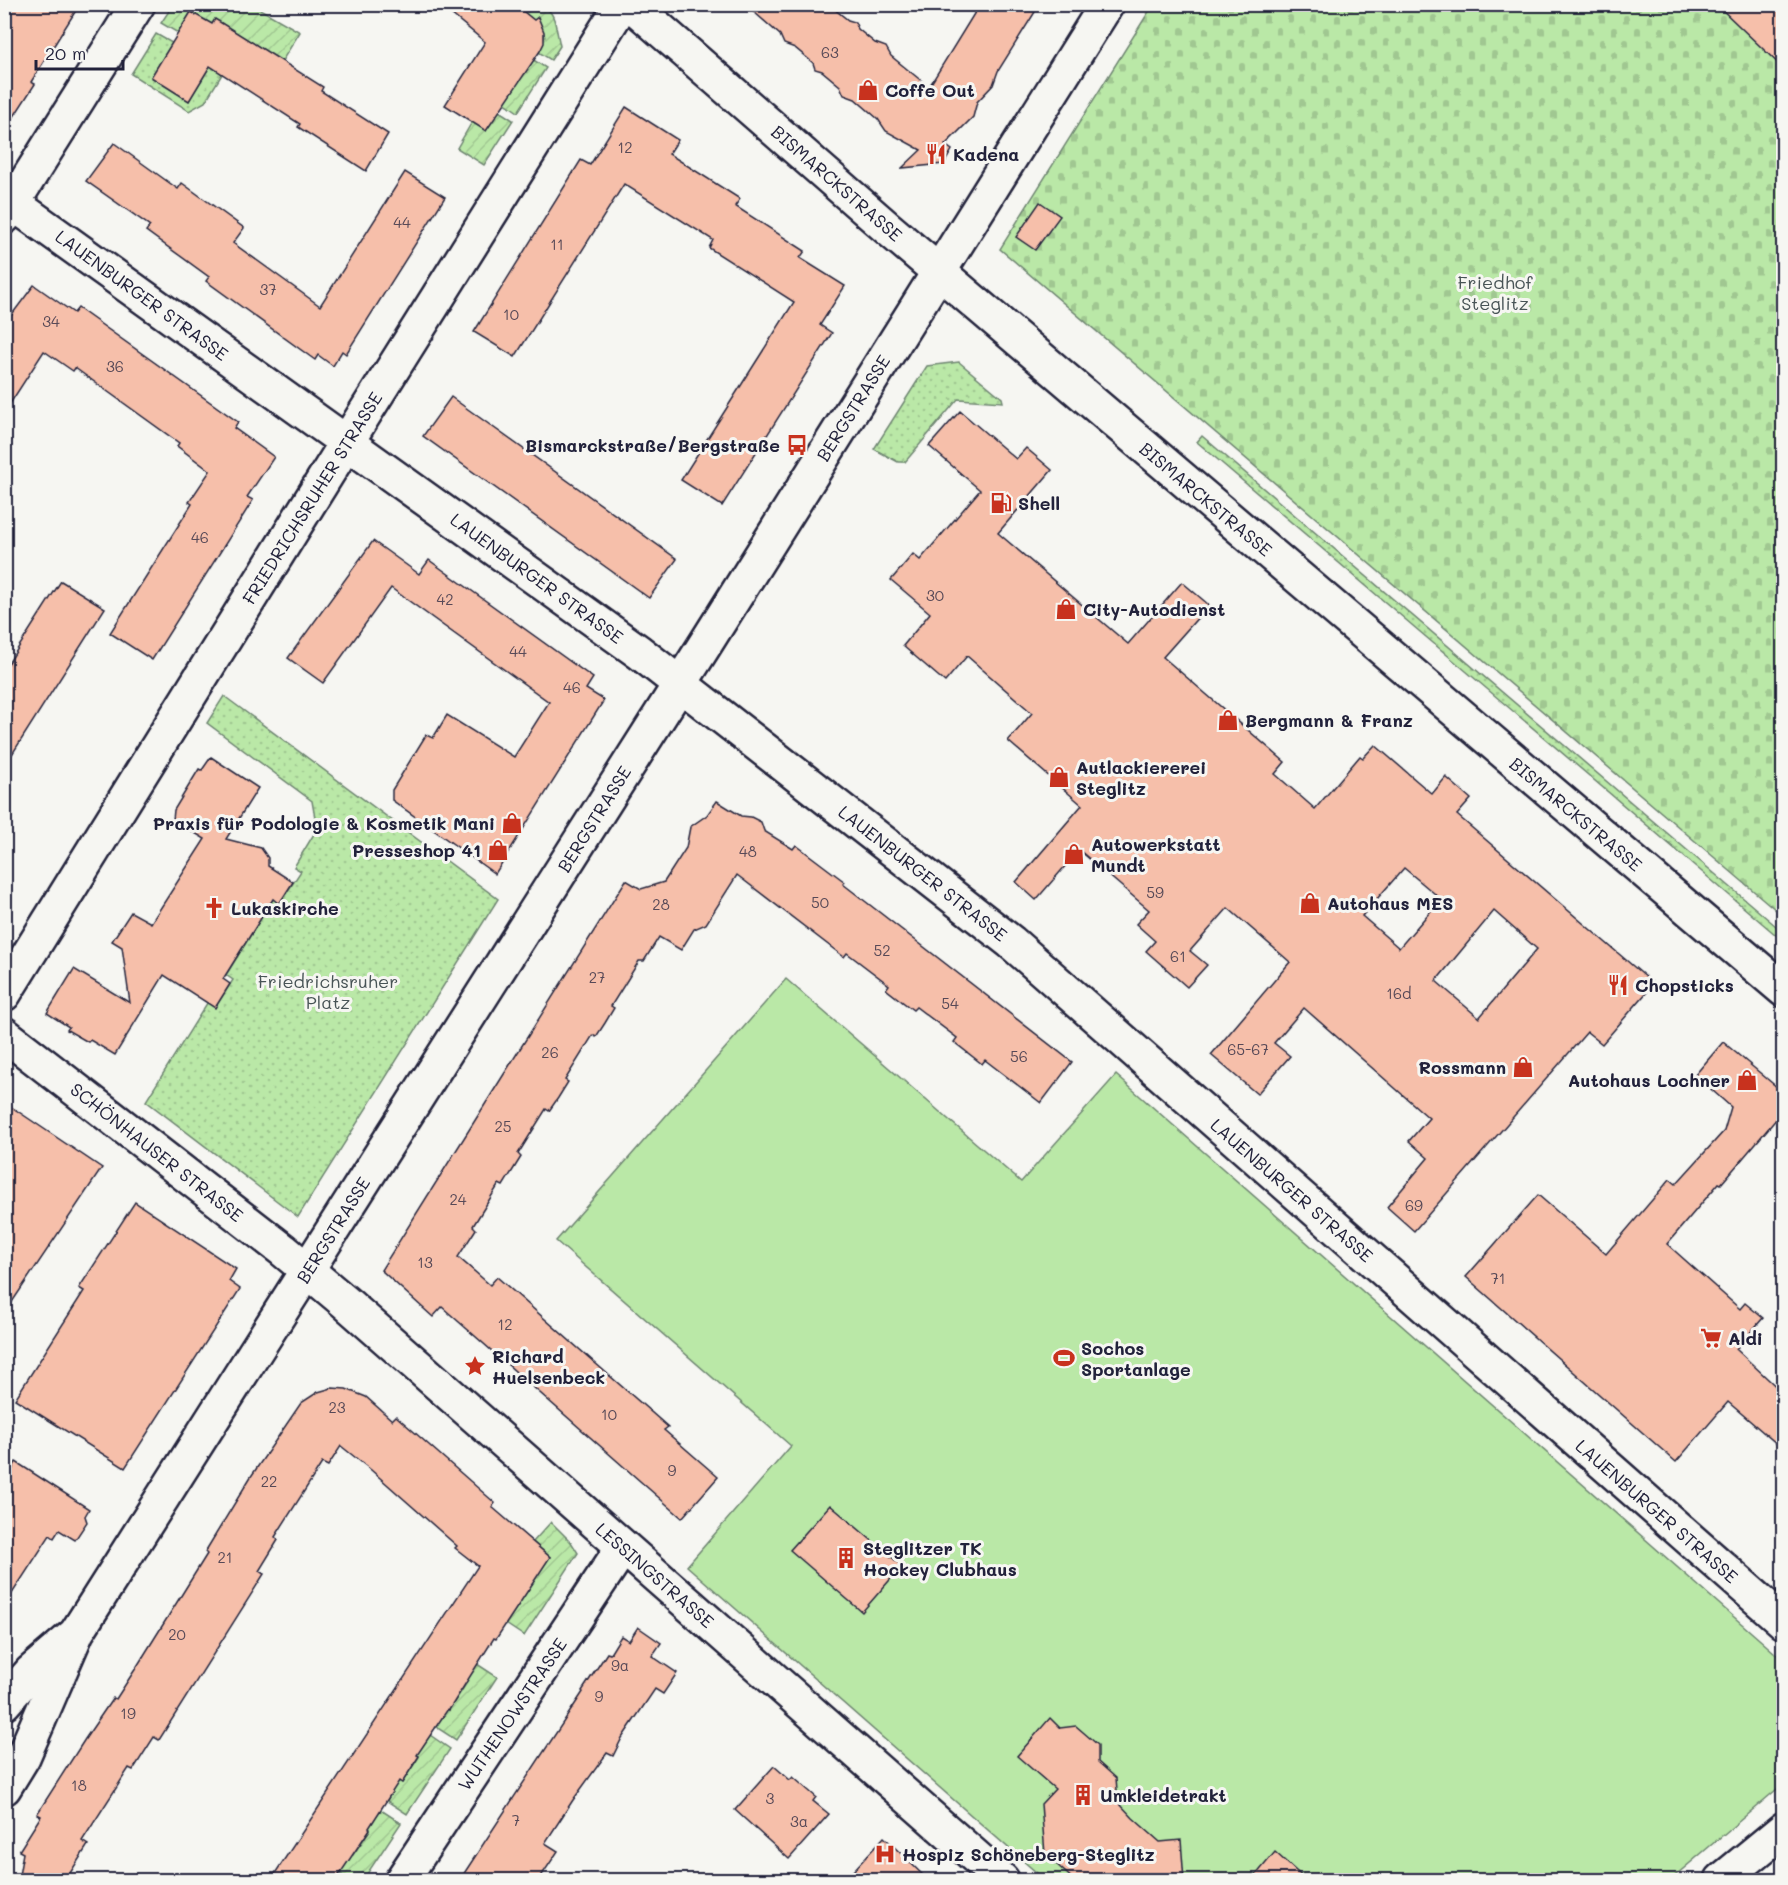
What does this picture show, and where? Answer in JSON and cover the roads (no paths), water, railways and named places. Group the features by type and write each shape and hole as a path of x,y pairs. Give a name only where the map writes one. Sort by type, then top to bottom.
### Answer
{"street":[{"path":"7,206 138,4"},
{"name":"FRIEDRICHSRUHER STRASSE","path":"4,994 622,4"},
{"name":"BISMARCKSTRASSE","path":"631,4 939,272 1784,990"},
{"name":"BERGSTRASSE","path":"4,1788 22,1757 78,1632 680,684 1107,4"},
{"name":"LAUENBURGER STRASSE","path":"7,206 347,442 639,652 1011,942 1784,1623"},
{"name":"SCHÖNHAUSER STRASSE","path":"4,1034 144,1141 307,1271"},
{"name":"LESSINGSTRASSE","path":"307,1271 623,1547 993,1878"},
{"name":"WUTHENOWSTRASSE","path":"402,1881 623,1547"},
{"name":"BERGSTRASSE","path":"4,1703 31,1672 78,1632"},
{"path":"1722,1881 1784,1829"}],"place":[{"name":"Coffe Out","path":"868,90"},
{"name":"Kadena","path":"936,154"},
{"name":"Bismarckstraße/Bergstraße","path":"797,445"},
{"name":"Shell","path":"1001,503"},
{"name":"City-Autodienst","path":"1066,609"},
{"name":"Bergmann & Franz","path":"1228,720"},
{"name":"Autlackiererei Steglitz","path":"1059,777"},
{"name":"Praxis für Podologie & Kosmetik Mani","path":"512,823"},
{"name":"Presseshop 41","path":"498,850"},
{"name":"Autowerkstatt Mundt","path":"1074,854"},
{"name":"Autohaus MES","path":"1310,903"},
{"name":"Lukaskirche","path":"214,908"},
{"name":"Chopsticks","path":"1618,985"},
{"name":"Rossmann","path":"1523,1067"},
{"name":"Autohaus Lochner","path":"1747,1080"},
{"name":"Aldi","path":"1711,1338"},
{"name":"Sochos Sportanlage","path":"1064,1358"},
{"name":"Richard Huelsenbeck","path":"475,1366"},
{"name":"Steglitzer TK Hockey Clubhaus","path":"846,1558"},
{"name":"Umkleidetrakt","path":"1083,1795"},
{"name":"Hospiz Schöneberg-Steglitz","path":"885,1854"}],"park label":[{"name":"Friedhof Steglitz","path":"1495,292"},
{"name":"Friedrichsruher Platz","path":"328,991"}]}
